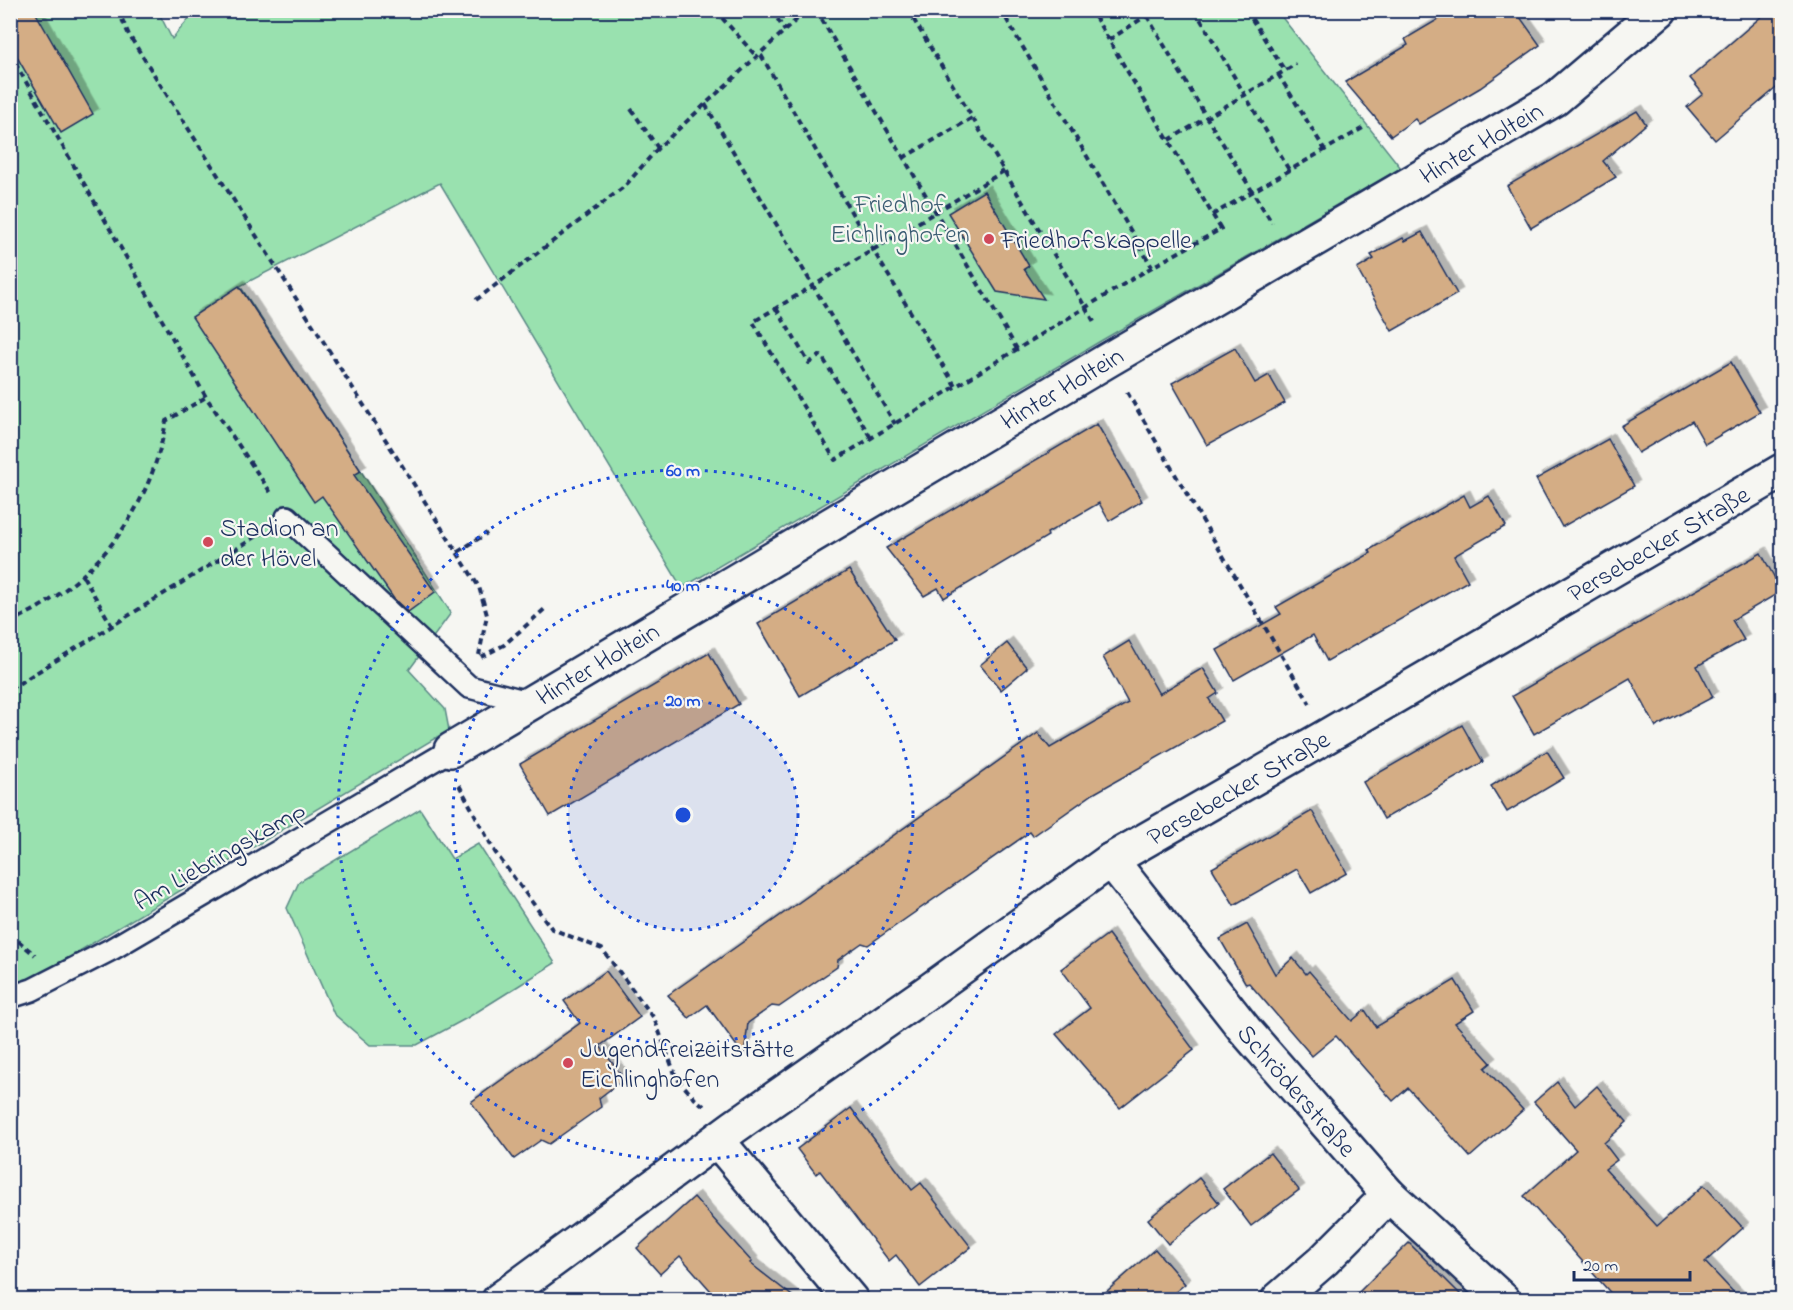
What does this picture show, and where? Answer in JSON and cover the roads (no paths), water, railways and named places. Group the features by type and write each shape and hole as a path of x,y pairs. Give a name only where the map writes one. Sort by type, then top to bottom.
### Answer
{"street":[{"name":"Hinter Holtein","path":"451,750 1111,358 1555,99 1660,10"},
{"name":"Persebecker Straße","path":"499,1299 717,1140 1111,860 1781,475"},
{"name":"Schröderstraße","path":"1111,860 1245,1030 1389,1196 1503,1299"},
{"path":"717,1140 851,1299"},
{"path":"1278,1299 1324,1260 1389,1196"}],"lane":[{"path":"287,517 469,687 532,703"},
{"name":"Am Liebringskamp","path":"10,997 50,982 112,949 451,750"}],"place":[{"name":"Friedhofskappelle","path":"989,239"},
{"name":"Stadion an der Hövel","path":"208,542"},
{"name":"Jugendfreizeitstätte Eichlinghofen","path":"568,1063"}],"park label":[{"name":"Friedhof Eichlinghofen","path":"900,218"}]}
